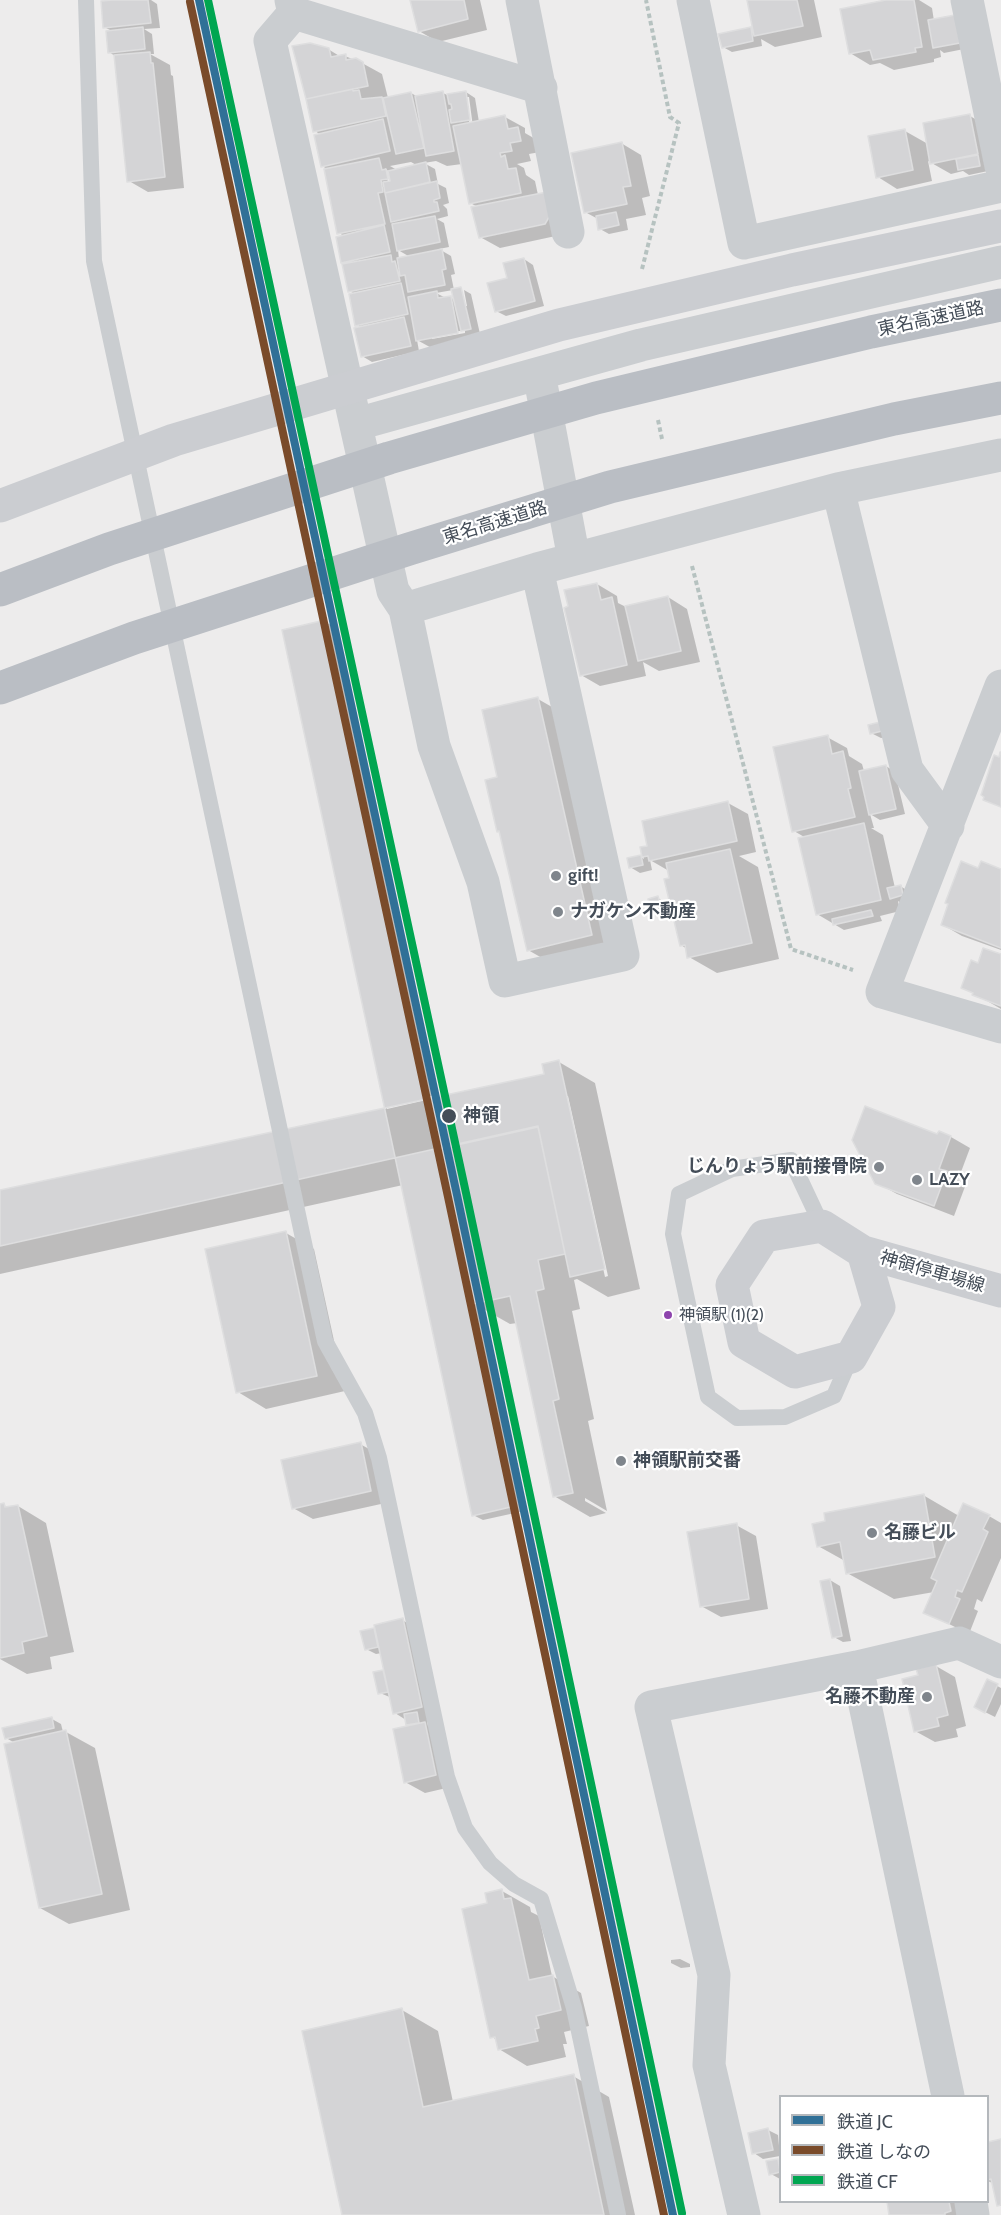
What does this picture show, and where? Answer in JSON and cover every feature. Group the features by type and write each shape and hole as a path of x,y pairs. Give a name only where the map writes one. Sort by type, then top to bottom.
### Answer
{"highway":[{"name":"東名高速道路","path":"0,590 109,549 389,458 562,408 871,332 1001,305"},
{"name":"東名高速道路","path":"0,688 146,634 610,487 894,419 1001,398"}],"street":[{"path":"522,0 568,232"},
{"path":"693,0 744,243 1001,186"},
{"path":"967,0 1001,166"},
{"path":"537,569 623,955 505,981 483,882 434,746 405,609 393,591 270,41 293,7 541,88"},
{"path":"0,506 174,440 559,325 792,270 1001,226"},
{"path":"357,424 641,345 1001,262"},
{"path":"539,372 574,559"},
{"path":"405,609 537,569 838,489 1001,455"},
{"path":"838,489 907,770 948,826"},
{"path":"1001,686 882,992 1001,1027"},
{"path":"822,1226 863,1252 879,1307 851,1357 795,1372 744,1342 732,1285 764,1236 822,1226"},
{"name":"神領停車場線","path":"863,1252 1001,1291"},
{"path":"744,2215 709,2065 714,1975 651,1707 857,1667 959,1643 1001,1662"},
{"path":"857,1667 948,2095"}],"lane":[{"path":"86,0 94,261 325,1341 365,1413 379,1458 447,1777 465,1828 490,1863 514,1884 541,1899 574,2008 618,2215"},
{"path":"822,1226 791,1160 732,1169 679,1194 673,1234 708,1397 737,1418 785,1416 834,1396 851,1357"}],"building":[{"path":"148,0 151,23 103,28 101,1"},
{"path":"410,0 464,0 468,19 418,32"},
{"path":"747,0 797,0 803,26 754,36"},
{"path":"886,0 914,0 922,47 915,48 916,52 873,60 870,50 849,54 840,9"},
{"path":"955,15 960,43 933,48 928,20"},
{"path":"143,27 145,49 108,53 106,31"},
{"path":"751,27 753,41 722,48 718,34"},
{"path":"310,43 329,48 331,57 346,54 346,60 356,58 363,62 368,86 306,99 292,46"},
{"path":"150,52 165,177 127,182 114,55"},
{"path":"353,89 353,91 359,90 361,99 382,97 386,116 313,132 306,99"},
{"path":"443,91 454,151 426,156 415,96"},
{"path":"466,91 470,120 451,123 449,110 452,109 447,94"},
{"path":"411,92 424,148 396,154 383,98"},
{"path":"970,114 978,154 930,164 923,123"},
{"path":"505,115 508,129 518,127 521,141 510,143 512,151 500,153 501,157 505,155 508,169 516,168 521,193 469,204 453,126"},
{"path":"383,119 390,151 321,167 314,135"},
{"path":"905,129 913,170 876,178 868,136"},
{"path":"622,142 631,186 623,187 627,204 584,213 571,153"},
{"path":"978,155 980,166 958,170 956,159"},
{"path":"379,158 382,170 386,169 388,179 381,180 383,192 378,193 385,224 337,234 324,169"},
{"path":"426,162 430,182 385,193 383,182 390,181 388,171"},
{"path":"437,181 440,198 434,202 437,202 439,211 391,222 385,193"},
{"path":"547,192 552,212 545,224 479,238 471,207"},
{"path":"616,212 619,225 598,230 596,216"},
{"path":"435,216 440,242 397,251 392,224"},
{"path":"384,225 390,252 341,263 336,237"},
{"path":"442,249 446,269 442,270 445,285 408,292 405,275 400,276 397,258"},
{"path":"391,255 392,262 395,261 400,281 348,292 342,264"},
{"path":"524,258 535,301 495,312 487,283 507,278 503,263"},
{"path":"401,283 408,314 355,326 349,294"},
{"path":"461,287 471,329 461,331 451,289"},
{"path":"437,291 438,298 451,296 458,333 416,341 408,297"},
{"path":"404,317 411,346 361,357 354,328"},
{"path":"597,583 601,600 612,597 627,665 580,676 564,608 568,606 564,590"},
{"path":"668,596 681,651 638,661 625,606"},
{"path":"325,620 515,1506 472,1516 282,630"},
{"path":"538,697 592,935 527,951 485,780 497,777 482,710"},
{"path":"880,722 882,731 870,734 868,725"},
{"path":"828,735 832,754 843,751 851,788 848,789 855,817 792,832 773,747"},
{"path":"1000,752 1001,807 983,800 984,797 981,795 994,755 999,757"},
{"path":"886,765 896,809 869,815 859,771"},
{"path":"728,801 737,841 649,861 648,856 642,857 640,847 647,846 642,821"},
{"path":"864,823 881,900 816,915 798,838"},
{"path":"730,849 752,943 687,958 685,945 680,946 664,879 669,878 666,863"},
{"path":"641,855 643,865 629,868 627,858"},
{"path":"961,861 978,868 981,861 1001,869 1001,948 941,925 948,904 945,903"},
{"path":"901,885 903,895 890,899 887,888"},
{"path":"658,896 661,907 650,909 648,899"},
{"path":"871,910 873,916 833,925 832,919"},
{"path":"983,948 1001,954 1001,1006 972,995 973,993 961,988 971,960 978,963"},
{"path":"559,1060 605,1269 570,1277 538,1126 0,1246 0,1190 544,1074 542,1064"},
{"path":"865,1106 937,1134 939,1131 951,1136 939,1169 947,1171 934,1206 875,1184 852,1140"},
{"path":"538,1127 565,1254 538,1260 544,1289 536,1291 559,1399 553,1401 573,1493 553,1497 510,1296 473,1304 439,1149"},
{"path":"286,1231 317,1376 236,1393 205,1249"},
{"path":"361,1442 371,1491 292,1509 281,1460"},
{"name":"名藤ビル","path":"924,1494 935,1557 846,1574 840,1542 817,1547 812,1524 825,1521 824,1513"},
{"path":"4,1503 5,1507 18,1505 47,1636 22,1642 24,1653 0,1658 0,1504"},
{"path":"963,1503 990,1515 983,1529 988,1532 962,1592 957,1590 955,1597 960,1599 949,1624 923,1613 937,1581 931,1578"},
{"path":"737,1523 749,1599 700,1607 687,1532"},
{"path":"830,1579 842,1636 832,1638 820,1581"},
{"path":"403,1618 422,1707 393,1714 374,1625"},
{"path":"374,1628 378,1647 365,1650 360,1631"},
{"path":"936,1664 948,1715 937,1718 939,1726 914,1732 902,1679 918,1675 916,1669"},
{"path":"383,1670 388,1692 378,1694 373,1672"},
{"path":"987,1679 998,1684 985,1713 974,1707"},
{"path":"417,1712 419,1723 406,1725 404,1714"},
{"path":"52,1717 54,1728 5,1739 2,1728"},
{"path":"425,1722 436,1775 404,1783 393,1729"},
{"path":"66,1730 102,1894 39,1908 4,1744"},
{"path":"502,1889 504,1899 511,1898 529,1980 553,1975 561,2010 536,2016 539,2028 535,2029 538,2041 498,2050 495,2037 490,2038 462,1909 487,1903 485,1893"},
{"path":"402,2008 423,2107 574,2074 604,2215 342,2215 302,2031"},
{"path":"768,2128 773,2150 752,2154 748,2133"},
{"path":"1001,2139 1001,2205 997,2206 991,2179 989,2180 989,2142"},
{"path":"778,2159 779,2172 769,2175 766,2161"},
{"path":"887,2203 949,2203 951,2211 945,2215 889,2215"}],"rail line":[{"name":"JC","path":"199,0 457,1195 673,2215"},
{"name":"CF","path":"208,0 466,1193 682,2213"},
{"name":"しなの","path":"190,2 448,1197 664,2215"}],"place":[{"name":"gift!","path":"556,876"},
{"name":"ナガケン不動産","path":"558,912"},
{"name":"神領","path":"449,1116"},
{"name":"じんりょう駅前接骨院","path":"879,1167"},
{"name":"LAZY","path":"917,1180"},
{"name":"神領駅 (1)(2)","path":"668,1315"},
{"name":"神領駅前交番","path":"621,1461"},
{"name":"名藤ビル","path":"872,1533"},
{"name":"名藤不動産","path":"927,1697"}]}
